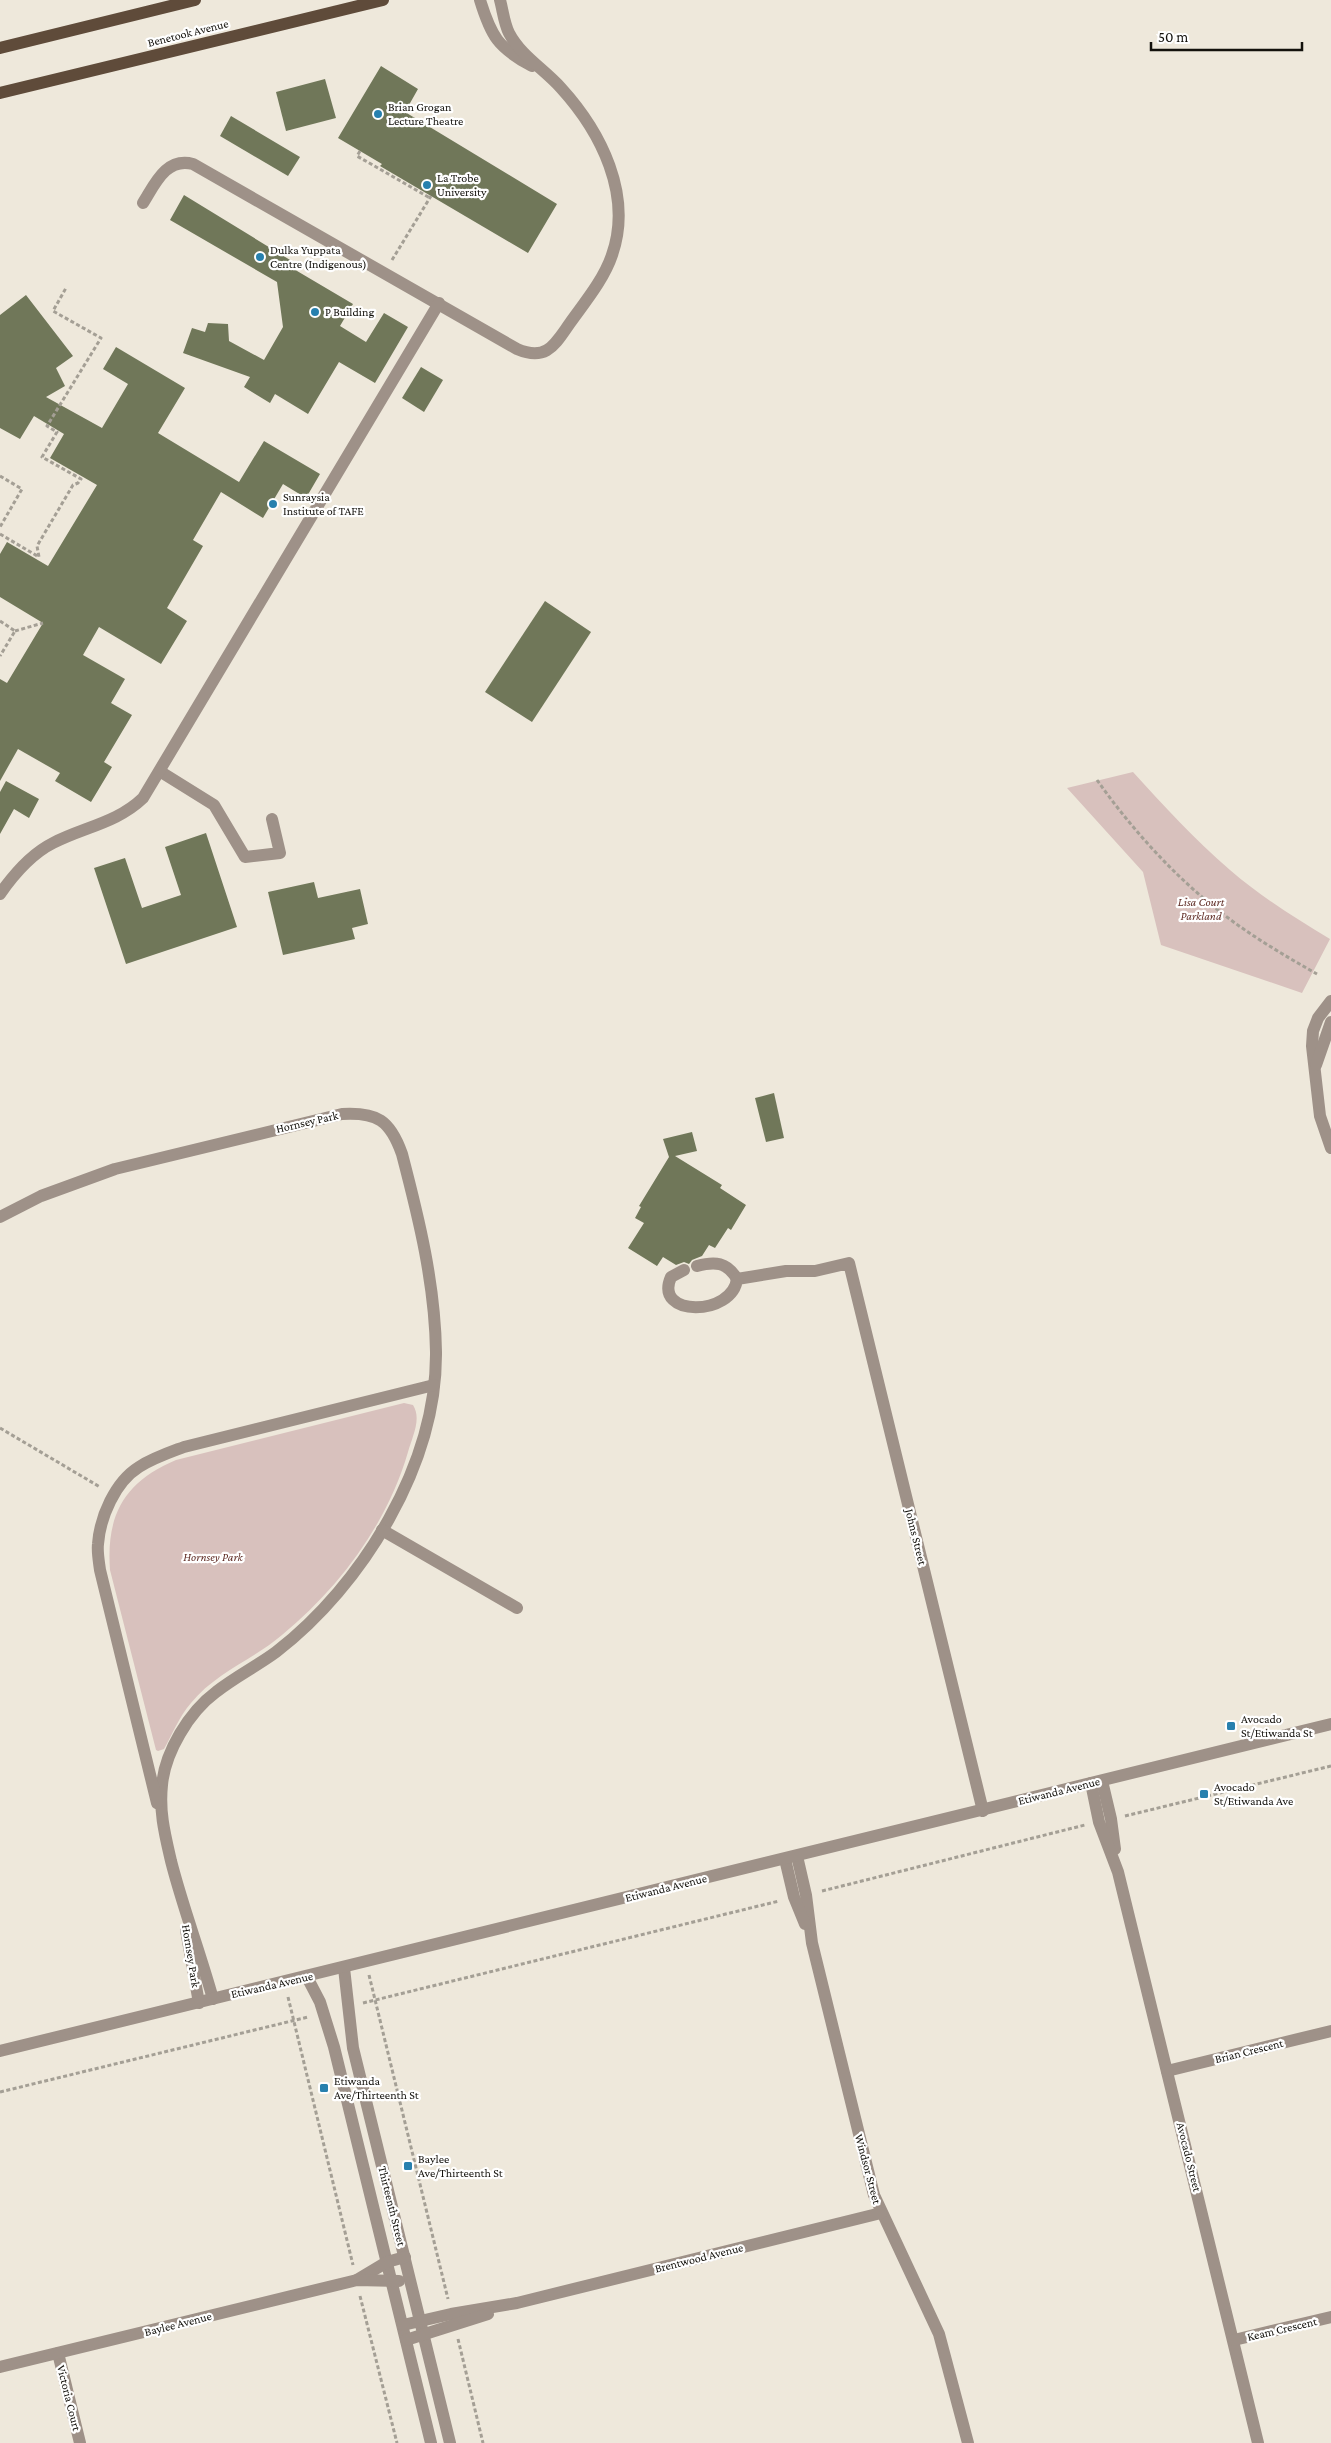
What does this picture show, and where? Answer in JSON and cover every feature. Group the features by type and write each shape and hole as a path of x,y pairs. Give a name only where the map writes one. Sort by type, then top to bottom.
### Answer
{"main road":[{"path":"0,48 196,0"},
{"name":"Benetook Avenue","path":"0,93 383,0"}],"street":[{"path":"480,0 491,33 499,45 513,56 541,70"},
{"path":"143,203 167,168 176,163 194,164 386,272 517,349 530,353 548,351 607,268 617,237 619,217 617,195 612,172 586,121 556,82 541,70 518,46 508,32 500,0"},
{"path":"0,894 19,870 48,846 118,818 131,810 143,798 161,772 266,589 439,303"},
{"path":"161,772 214,805 245,857 280,853 272,819"},
{"path":"1331,1001 1318,1018 1313,1031 1312,1046 1320,1116 1331,1148"},
{"path":"1315,1068 1331,1022"},
{"name":"Hornsey Park","path":"0,1217 40,1196 115,1169 342,1114 357,1113 374,1116 388,1126 397,1138 430,1272 434,1315 436,1354 434,1385 416,1458 403,1492 365,1559 324,1610 275,1652 215,1692 198,1708 185,1727 165,1768 162,1786 161,1820"},
{"path":"684,1270 671,1277 668,1289 675,1302 687,1308 724,1300 734,1292 737,1279 730,1269 720,1263 712,1262 697,1266"},
{"name":"Johns Street","path":"737,1279 786,1271 815,1271 849,1263 983,1810"},
{"name":"Hornsey Park","path":"213,1999 201,1956 184,1910 100,1570 97,1545 101,1523 114,1496 136,1468 156,1458 184,1447 434,1385"},
{"path":"382,1530 517,1608"},
{"name":"Etiwanda Avenue","path":"0,2051 308,1977 1331,1724"},
{"name":"Avocado Street","path":"1097,1782 1258,2443"},
{"name":"Windsor Street","path":"791,1857 874,2195 939,2334 968,2443"},
{"name":"Hornsey Park","path":"184,1910 189,1959 199,2002"},
{"name":"Thirteenth Street","path":"344,1968 353,2048 450,2443"},
{"name":"Thirteenth Street","path":"308,1977 323,2013 336,2056 431,2443"},
{"name":"Brian Crescent","path":"1167,2071 1331,2031"},
{"name":"Brentwood Avenue","path":"406,2340 424,2335 453,2320 881,2213"},
{"name":"Baylee Avenue","path":"0,2367 356,2280 387,2262 405,2257"},
{"name":"Baylee Avenue","path":"356,2280 392,2282 410,2279"},
{"name":"Keam Crescent","path":"1234,2340 1331,2317"},
{"name":"Brentwood Avenue","path":"402,2325 420,2321 453,2320"},
{"name":"Victoria Court","path":"58,2353 80,2443"}],"path":[{"path":"360,151 357,156 430,197 386,272"},
{"path":"0,534 39,557 37,546 73,485 78,484 81,479 42,457 56,432 48,426 101,338 53,311 66,288"},
{"path":"77,324 79,320"},
{"path":"0,476 22,489 0,527"},
{"path":"0,621 15,630 43,623"},
{"path":"0,656 15,630"},
{"path":"1097,780 1134,827 1208,902 1282,954 1317,974"},
{"path":"0,1428 114,1496"},
{"path":"347,2007 1331,1766"},
{"path":"366,1962 483,2443"},
{"path":"284,1982 397,2443"},
{"path":"0,2092 323,2013"}],"green space":[{"name":"Lisa Court Parkland","path":"1133,772 1217,859 1253,889 1330,939 1302,993 1161,945 1143,872 1067,788"},
{"name":"Hornsey Park","path":"404,1403 413,1405 416,1410 414,1434 399,1479 388,1504 359,1552 323,1596 282,1635 211,1683 201,1692 183,1714 164,1749 156,1750 110,1570 111,1533 115,1517 131,1490 158,1469 176,1460"}],"building":[{"path":"381,66 418,89 405,112 557,204 528,253 380,166 382,164 338,138"},
{"path":"325,79 336,118 286,131 276,92"},
{"path":"231,116 300,157 288,176 220,136"},
{"path":"184,195 295,263 292,268 353,304 340,326 366,342 384,313 408,327 375,383 339,362 308,414 275,394 270,403 244,387 250,377 183,353 192,328 205,332 208,323 228,324 229,341 264,360 283,327 277,282 170,220"},
{"path":"26,295 73,356 56,368 65,386 46,397 102,428 128,384 103,369 116,347 185,388 158,433 239,482 264,441 320,474 306,498 283,484 263,518 221,492 193,540 203,546 167,608 187,621 161,664 99,627 83,655 125,679 111,703 132,715 104,762 112,767 91,802 55,781 60,773 18,749 0,781 0,679 7,683 43,623 0,597 0,554 7,542 48,566 97,485 50,458 64,434 34,416 20,439 0,428 0,315"},
{"path":"421,367 443,380 424,412 402,398"},
{"path":"545,601 591,632 532,722 485,692"},
{"path":"6,781 39,799 29,818 14,809 0,834 0,792"},
{"path":"206,833 237,927 126,964 94,868 125,858 142,908 181,895 165,847"},
{"path":"314,882 318,898 360,889 368,924 352,928 355,939 283,955 268,892"},
{"path":"774,1093 784,1138 766,1142 755,1098"},
{"path":"692,1132 697,1151 675,1156 722,1185 720,1188 746,1205 731,1230 728,1228 715,1248 709,1245 702,1256 692,1260 689,1264 684,1262 676,1265 663,1257 657,1266 628,1248 644,1223 635,1218 641,1207 639,1206 669,1157 663,1139"}],"place":[{"name":"Brian Grogan Lecture Theatre","path":"378,114"},
{"name":"La Trobe University","path":"427,185"},
{"name":"Dulka Yuppata Centre (Indigenous)","path":"260,257"},
{"name":"P Building","path":"315,312"},
{"name":"Sunraysia Institute of TAFE","path":"273,504"},
{"name":"Avocado St/Etiwanda St","path":"1231,1726"},
{"name":"Avocado St/Etiwanda Ave","path":"1204,1794"},
{"name":"Etiwanda Ave/Thirteenth St","path":"324,2088"},
{"name":"Baylee Ave/Thirteenth St","path":"408,2166"}]}
